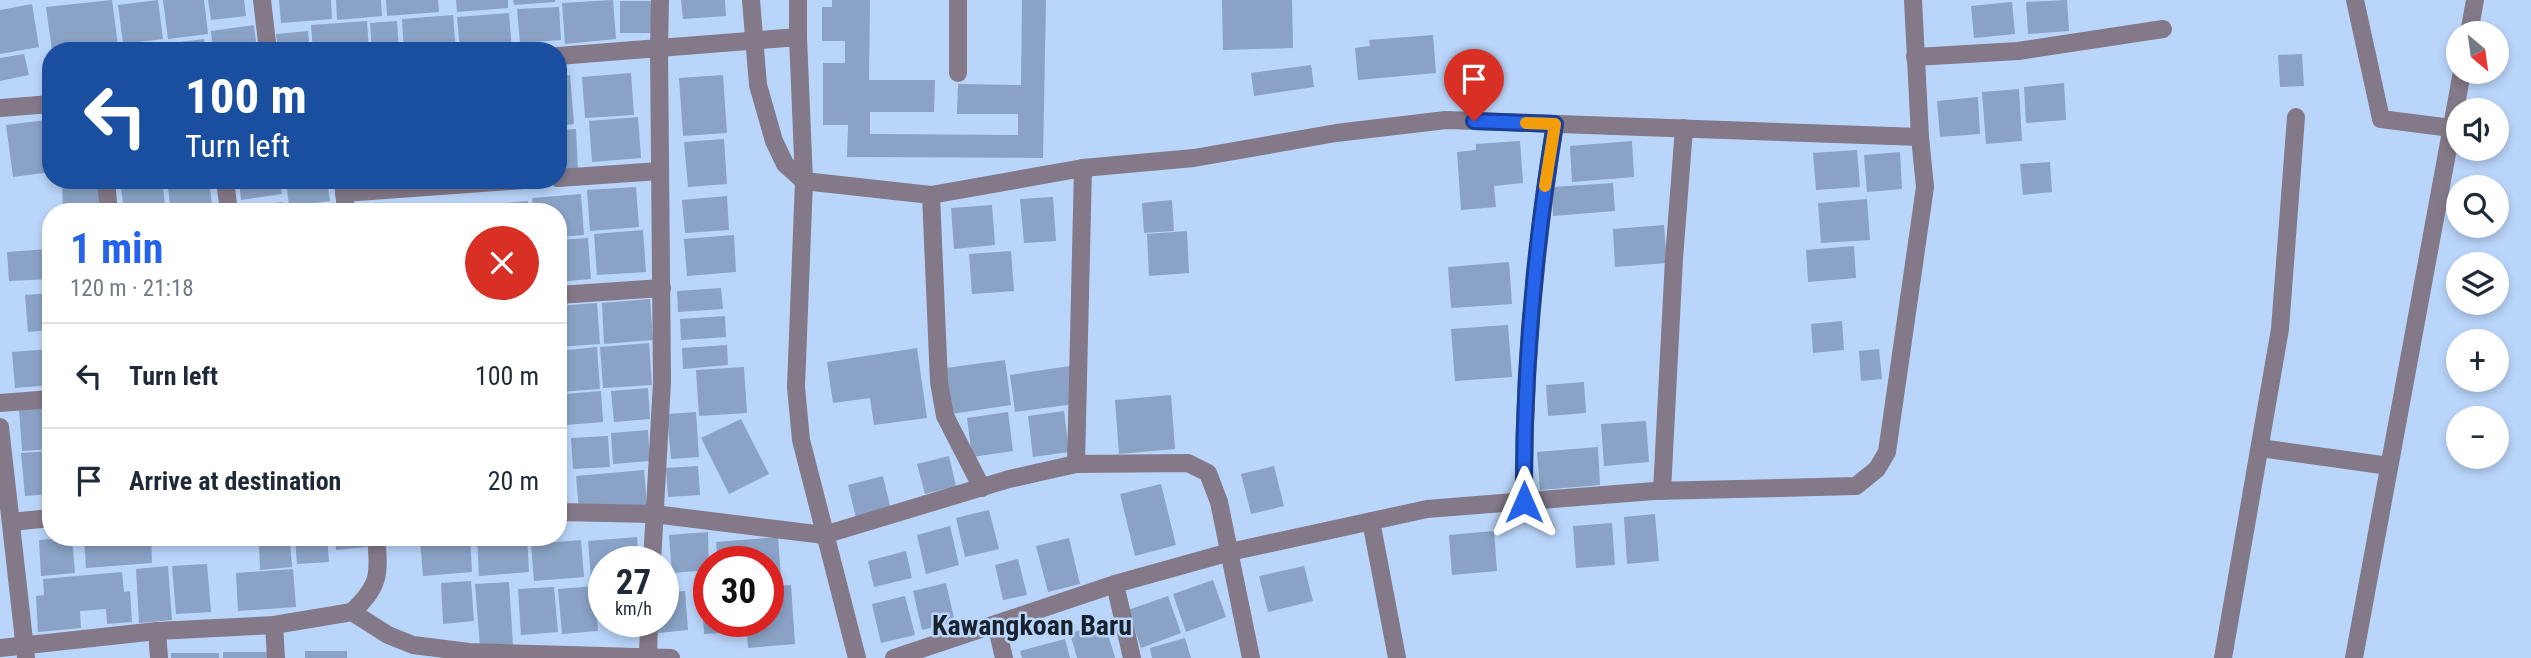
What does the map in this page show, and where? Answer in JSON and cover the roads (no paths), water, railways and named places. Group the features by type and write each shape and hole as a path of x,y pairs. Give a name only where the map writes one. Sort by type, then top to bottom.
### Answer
{"street":[{"path":"262,0 267,42"},
{"path":"653,546 662,382 660,0"},
{"path":"751,0 752,40 758,85 774,141 785,164 804,181 931,195 1083,168 1194,158 1336,133 1446,120 1920,137"},
{"path":"798,0 804,181 796,387 801,440 857,658"},
{"path":"958,0 958,73"},
{"path":"894,658 1115,584 1230,552 1427,509 1662,491 1856,486 1877,469 1887,452 1925,187 1913,0"},
{"path":"2355,0 2381,119 2446,127"},
{"path":"2471,21 2475,0"},
{"path":"1915,57 2018,51 2164,29"},
{"path":"567,55 798,37"},
{"path":"0,108 42,105"},
{"path":"2223,658 2280,329 2296,117"},
{"path":"1524,502 1523,408 1529,314 1539,220 1555,124"},
{"path":"1662,491 1684,128"},
{"path":"2354,658 2446,155"},
{"path":"1076,464 1083,168"},
{"path":"567,177 660,171"},
{"path":"931,195 939,382 945,416 982,488"},
{"path":"567,294 662,288"},
{"path":"0,403 42,400"},
{"path":"0,427 26,652"},
{"path":"2260,448 2389,466"},
{"path":"567,512 654,514 824,535 982,488 1076,464 1188,463 1208,473 1219,502 1251,658"},
{"path":"11,522 42,519"},
{"path":"1371,521 1397,658"},
{"path":"0,648 26,652 157,631 274,625 352,612 373,592 377,572 376,546"},
{"path":"1115,584 1132,658"},
{"path":"352,612 388,635 413,645 469,652 671,658"},
{"path":"996,624 1004,658"},
{"path":"274,625 276,658"},
{"path":"157,631 159,658"},
{"path":"648,657 649,637"}],"district":[{"name":"Kawangkoan Baru","path":"1032,625"}]}
